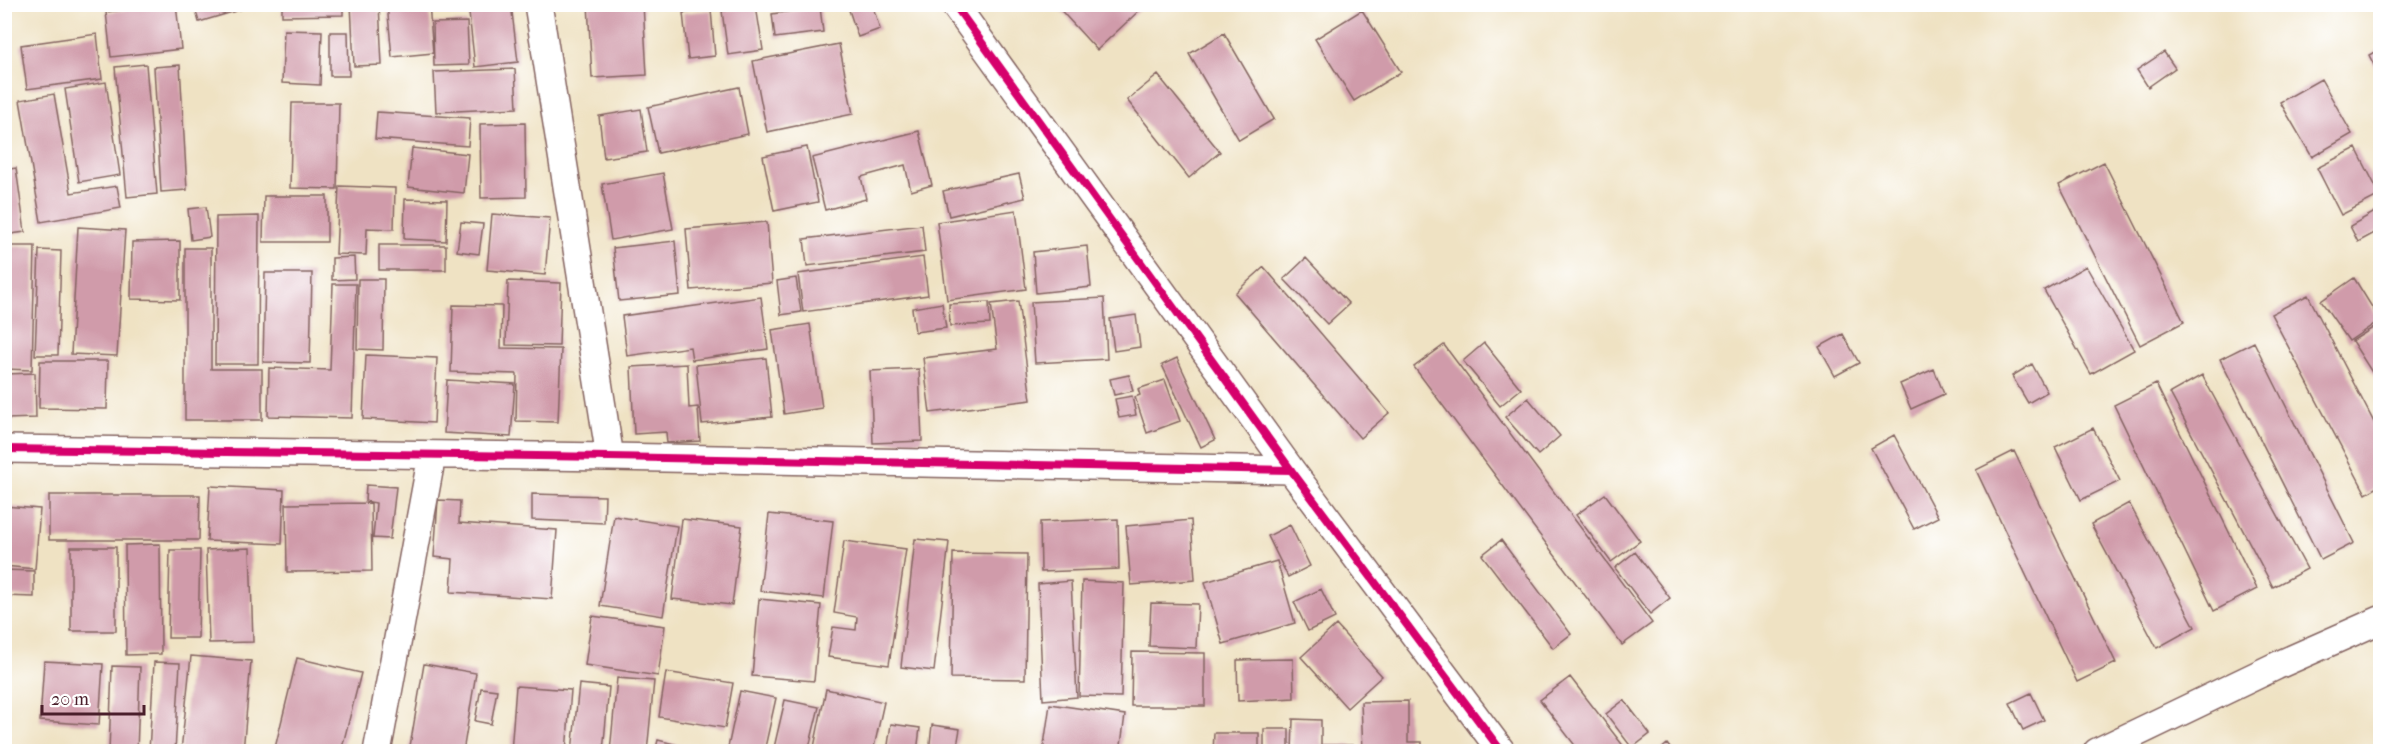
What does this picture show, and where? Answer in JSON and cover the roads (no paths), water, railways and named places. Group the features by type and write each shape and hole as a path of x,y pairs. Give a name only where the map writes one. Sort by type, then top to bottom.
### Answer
{"street":[{"path":"538,4 610,457"},
{"path":"954,4 1291,471 1502,752"},
{"path":"4,449 610,457 1291,471"},
{"path":"377,752 432,455"},
{"path":"2097,752 2276,666 2380,620"}]}
